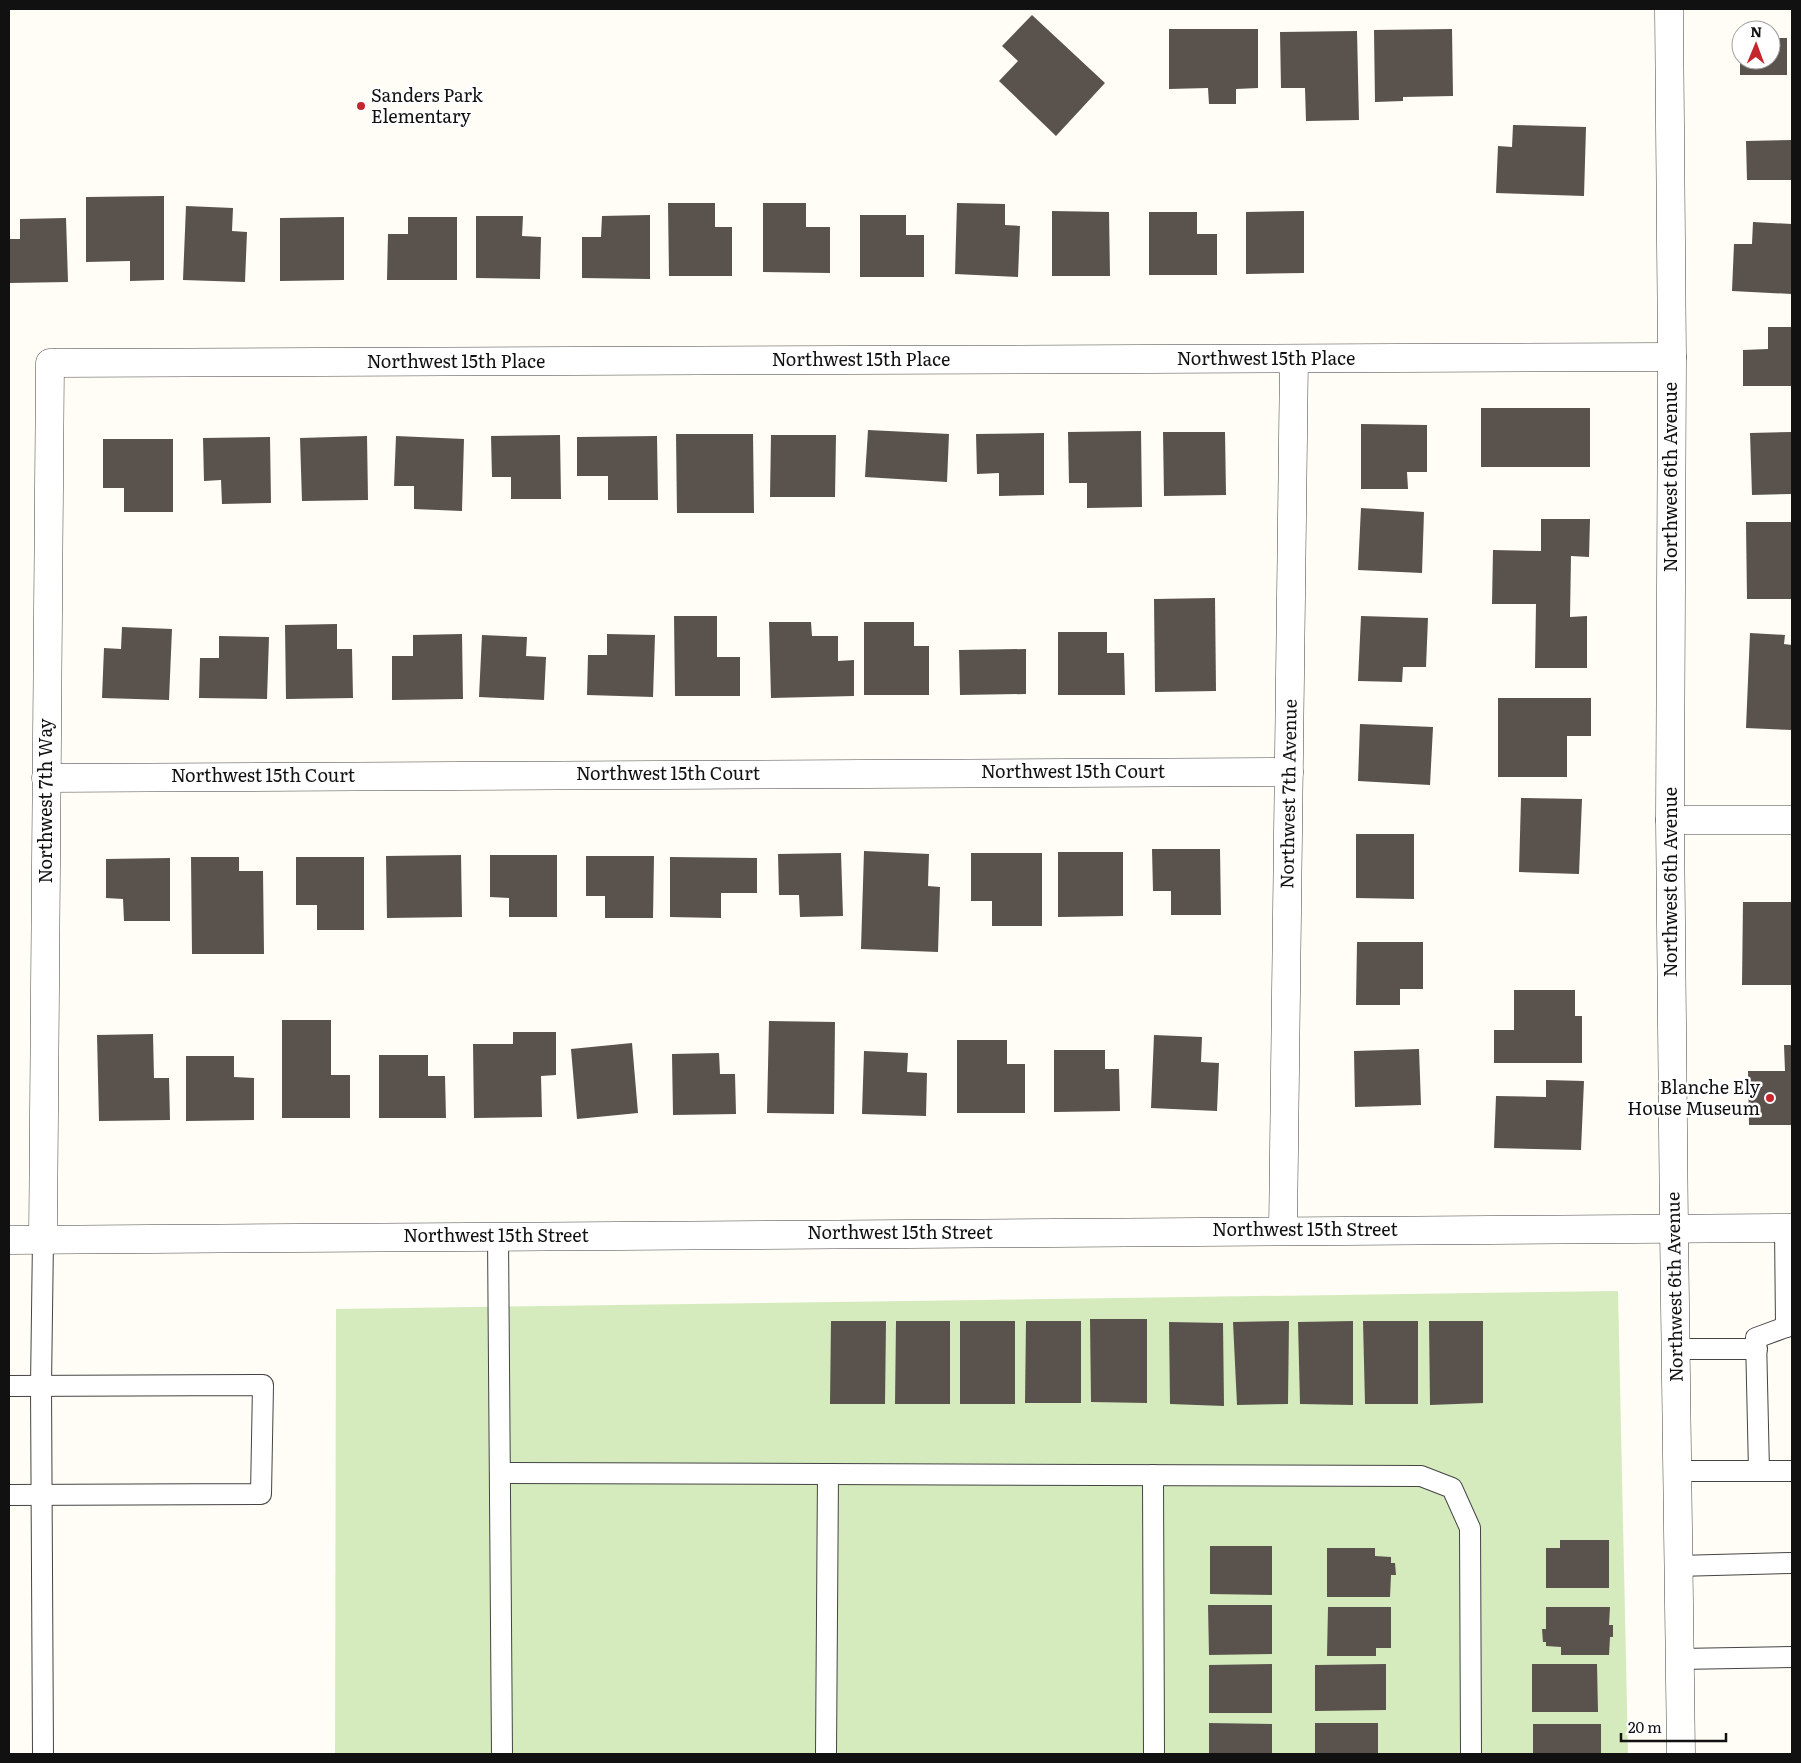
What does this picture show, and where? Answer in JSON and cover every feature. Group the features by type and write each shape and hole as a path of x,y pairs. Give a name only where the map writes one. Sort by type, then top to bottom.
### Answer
{"street":[{"name":"Northwest 6th Avenue","path":"1669,9 1672,357 1670,820 1677,1566 1681,1754"},
{"name":"Northwest 15th Place","path":"50,363 1672,357"},
{"name":"Northwest 7th Avenue","path":"1284,1230 1294,359"},
{"name":"Northwest 7th Way","path":"43,1239 50,363"},
{"name":"Northwest 15th Court","path":"46,778 1289,772"},
{"path":"1670,820 1792,820"},
{"name":"Northwest 15th Street","path":"9,1240 1789,1228"}],"lane":[{"path":"1759,1471 1756,1338 1789,1326 1789,1228"},
{"path":"498,1236 502,1754"},
{"path":"43,1239 41,1386 43,1754"},
{"path":"1675,1349 1757,1349"},
{"path":"9,1386 263,1385 261,1494 9,1495"},
{"path":"1676,1472 1792,1471"},
{"path":"500,1473 1420,1476 1452,1488 1470,1528 1471,1754"},
{"path":"826,1754 828,1474"},
{"path":"1153,1475 1154,1754"},
{"path":"1677,1566 1792,1563"},
{"path":"1679,1659 1792,1657"}],"green space":[{"path":"1618,1291 1628,1754 335,1754 336,1309"}],"building":[{"path":"1032,15 1105,83 1056,136 999,81 1018,61 1002,46"},
{"path":"1169,29 1258,29 1258,88 1236,89 1236,104 1209,104 1208,88 1169,89"},
{"path":"1452,29 1453,96 1403,97 1403,101 1375,102 1374,30"},
{"path":"1357,31 1359,120 1306,121 1305,88 1281,88 1280,32"},
{"path":"1781,38 1787,38 1787,75 1740,75 1740,70 1781,70"},
{"path":"1513,125 1586,127 1584,196 1496,193 1498,146 1512,147"},
{"path":"1792,140 1792,180 1747,180 1746,141"},
{"path":"164,196 164,280 130,281 130,261 86,262 86,197"},
{"path":"668,203 715,203 715,227 732,227 732,276 669,276"},
{"path":"763,203 806,203 806,227 830,227 830,273 763,272"},
{"path":"957,203 1005,204 1005,225 1020,226 1018,277 955,274"},
{"path":"186,206 233,208 232,231 247,232 245,282 183,280"},
{"path":"1052,211 1109,212 1110,276 1052,276"},
{"path":"1304,211 1304,273 1246,274 1246,212"},
{"path":"1149,212 1197,212 1197,234 1217,234 1217,275 1149,275"},
{"path":"650,215 650,279 582,278 582,237 601,237 602,216"},
{"path":"860,215 906,215 906,235 924,235 924,277 860,277"},
{"path":"476,216 523,216 522,236 541,237 540,279 476,278"},
{"path":"344,217 344,280 280,281 280,218"},
{"path":"408,217 457,217 457,280 387,280 388,234 408,234"},
{"path":"66,218 68,282 9,283 9,239 20,239 20,219"},
{"path":"1753,222 1792,224 1792,294 1732,291 1734,244 1752,244"},
{"path":"1768,327 1792,327 1792,386 1743,386 1743,350 1768,349"},
{"path":"1481,408 1590,408 1590,467 1481,467"},
{"path":"1361,424 1427,425 1427,472 1407,472 1408,489 1361,489"},
{"path":"868,430 949,434 947,482 865,477"},
{"path":"1141,431 1142,507 1087,508 1087,483 1069,483 1068,432"},
{"path":"1163,432 1225,432 1226,495 1164,496"},
{"path":"1792,432 1792,494 1752,495 1750,433"},
{"path":"1044,433 1044,495 999,496 999,473 977,474 976,434"},
{"path":"676,434 753,434 754,513 677,513"},
{"path":"560,435 561,499 511,499 511,477 492,477 491,436"},
{"path":"771,435 836,435 835,497 770,497"},
{"path":"367,436 368,500 302,501 300,438"},
{"path":"396,436 464,439 462,511 414,509 414,486 394,486"},
{"path":"657,436 658,500 608,500 608,476 577,476 577,437"},
{"path":"270,437 271,503 222,504 221,480 204,481 203,438"},
{"path":"103,439 173,439 173,512 124,512 124,488 103,488"},
{"path":"1361,508 1424,512 1422,573 1358,570"},
{"path":"1541,519 1590,519 1589,557 1571,556 1570,617 1587,616 1587,668 1535,668 1536,604 1492,604 1493,550 1541,551"},
{"path":"1746,522 1791,522 1792,599 1747,599"},
{"path":"1215,598 1216,691 1155,692 1154,599"},
{"path":"674,616 717,616 717,657 740,657 740,696 675,696"},
{"path":"1361,616 1428,618 1426,667 1403,667 1402,682 1358,681"},
{"path":"769,622 811,622 812,636 838,636 838,661 854,660 854,696 771,698"},
{"path":"864,622 914,622 914,646 929,646 929,695 864,695"},
{"path":"337,624 337,649 352,649 353,698 286,699 285,625"},
{"path":"122,627 172,629 169,700 102,698 104,648 121,649"},
{"path":"1058,632 1107,632 1107,653 1124,653 1125,695 1058,695"},
{"path":"1750,633 1785,635 1784,644 1792,645 1792,730 1746,728"},
{"path":"462,634 463,699 392,700 392,656 413,656 413,635"},
{"path":"607,634 655,635 653,697 587,695 588,655 607,655"},
{"path":"482,635 527,637 526,656 546,657 544,700 479,697"},
{"path":"219,636 269,637 267,699 199,698 200,658 219,658"},
{"path":"1026,649 1026,694 960,695 959,650"},
{"path":"1498,698 1591,698 1591,736 1567,736 1567,777 1498,777"},
{"path":"1360,724 1433,727 1430,785 1358,781"},
{"path":"1521,798 1582,799 1579,874 1519,872"},
{"path":"1356,834 1414,834 1414,899 1356,898"},
{"path":"1152,849 1220,849 1221,915 1171,915 1171,891 1153,891"},
{"path":"864,851 929,854 928,886 940,887 938,952 861,949"},
{"path":"1058,852 1123,852 1123,916 1058,917"},
{"path":"841,853 843,916 800,917 799,895 779,895 778,854"},
{"path":"971,853 1042,853 1042,926 992,926 992,901 971,901"},
{"path":"461,855 462,917 387,918 386,856"},
{"path":"490,855 557,855 557,917 509,917 509,898 490,897"},
{"path":"586,856 654,856 653,918 605,918 605,896 586,896"},
{"path":"191,857 239,857 239,871 263,871 264,954 192,954"},
{"path":"296,857 364,857 364,930 317,930 317,905 296,905"},
{"path":"670,857 757,858 757,893 721,893 721,918 670,917"},
{"path":"170,858 170,921 124,921 123,899 106,898 106,859"},
{"path":"1743,902 1792,902 1792,985 1742,985"},
{"path":"1357,942 1423,942 1423,989 1400,989 1400,1005 1356,1005"},
{"path":"1514,990 1575,990 1575,1016 1582,1016 1582,1063 1494,1063 1494,1030 1514,1030"},
{"path":"282,1020 331,1020 331,1075 350,1075 350,1118 282,1118"},
{"path":"769,1021 835,1022 834,1114 767,1113"},
{"path":"513,1032 556,1032 556,1075 541,1076 542,1117 474,1118 473,1044 513,1044"},
{"path":"153,1034 154,1078 169,1078 170,1120 99,1121 97,1035"},
{"path":"1154,1035 1202,1037 1201,1062 1219,1063 1217,1111 1151,1108"},
{"path":"957,1040 1007,1040 1007,1064 1025,1064 1025,1113 957,1113"},
{"path":"632,1043 638,1113 577,1119 571,1049"},
{"name":"Blanche Ely House Museum","path":"1784,1045 1792,1045 1792,1125 1749,1125 1748,1071 1785,1071"},
{"path":"1419,1049 1421,1105 1355,1107 1354,1051"},
{"path":"1054,1050 1105,1050 1105,1069 1119,1069 1120,1111 1054,1112"},
{"path":"864,1051 908,1053 907,1072 927,1073 926,1116 862,1114"},
{"path":"719,1053 720,1074 735,1074 736,1114 673,1115 672,1054"},
{"path":"379,1055 428,1055 428,1076 445,1076 446,1118 379,1118"},
{"path":"186,1056 234,1056 234,1077 254,1078 254,1120 186,1121"},
{"path":"1546,1080 1584,1081 1581,1150 1494,1148 1496,1096 1546,1097"},
{"path":"1090,1319 1147,1319 1147,1403 1091,1402"},
{"path":"831,1321 886,1321 885,1404 830,1404"},
{"path":"896,1321 950,1321 950,1404 895,1404"},
{"path":"960,1321 1015,1321 1015,1404 960,1404"},
{"path":"1026,1321 1081,1321 1081,1403 1025,1403"},
{"path":"1289,1321 1288,1404 1237,1405 1233,1322"},
{"path":"1353,1321 1353,1405 1300,1404 1298,1322"},
{"path":"1363,1321 1418,1321 1418,1404 1365,1404"},
{"path":"1429,1321 1483,1321 1483,1403 1430,1405"},
{"path":"1169,1322 1223,1323 1224,1406 1170,1404"},
{"path":"1560,1540 1609,1540 1609,1588 1546,1588 1546,1548 1560,1548"},
{"path":"1210,1546 1272,1546 1272,1595 1210,1594"},
{"path":"1327,1548 1375,1548 1375,1556 1391,1557 1391,1563 1395,1563 1396,1575 1391,1575 1390,1597 1327,1597"},
{"path":"1208,1605 1272,1605 1272,1654 1209,1655"},
{"path":"1328,1607 1391,1607 1391,1648 1376,1648 1376,1656 1327,1656"},
{"path":"1546,1607 1610,1607 1609,1625 1613,1625 1613,1637 1610,1637 1609,1655 1561,1655 1561,1647 1546,1646 1546,1642 1543,1642 1542,1629 1546,1629"},
{"path":"1272,1664 1272,1713 1209,1713 1209,1665"},
{"path":"1386,1664 1386,1710 1315,1711 1315,1665"},
{"path":"1532,1664 1597,1664 1598,1712 1532,1712"},
{"path":"1209,1723 1272,1724 1272,1754 1209,1754"},
{"path":"1315,1723 1378,1723 1378,1754 1315,1754"},
{"path":"1533,1724 1601,1724 1601,1754 1533,1754"}],"place":[{"name":"Sanders Park Elementary","path":"361,106"},
{"name":"Blanche Ely House Museum","path":"1770,1098"}]}
